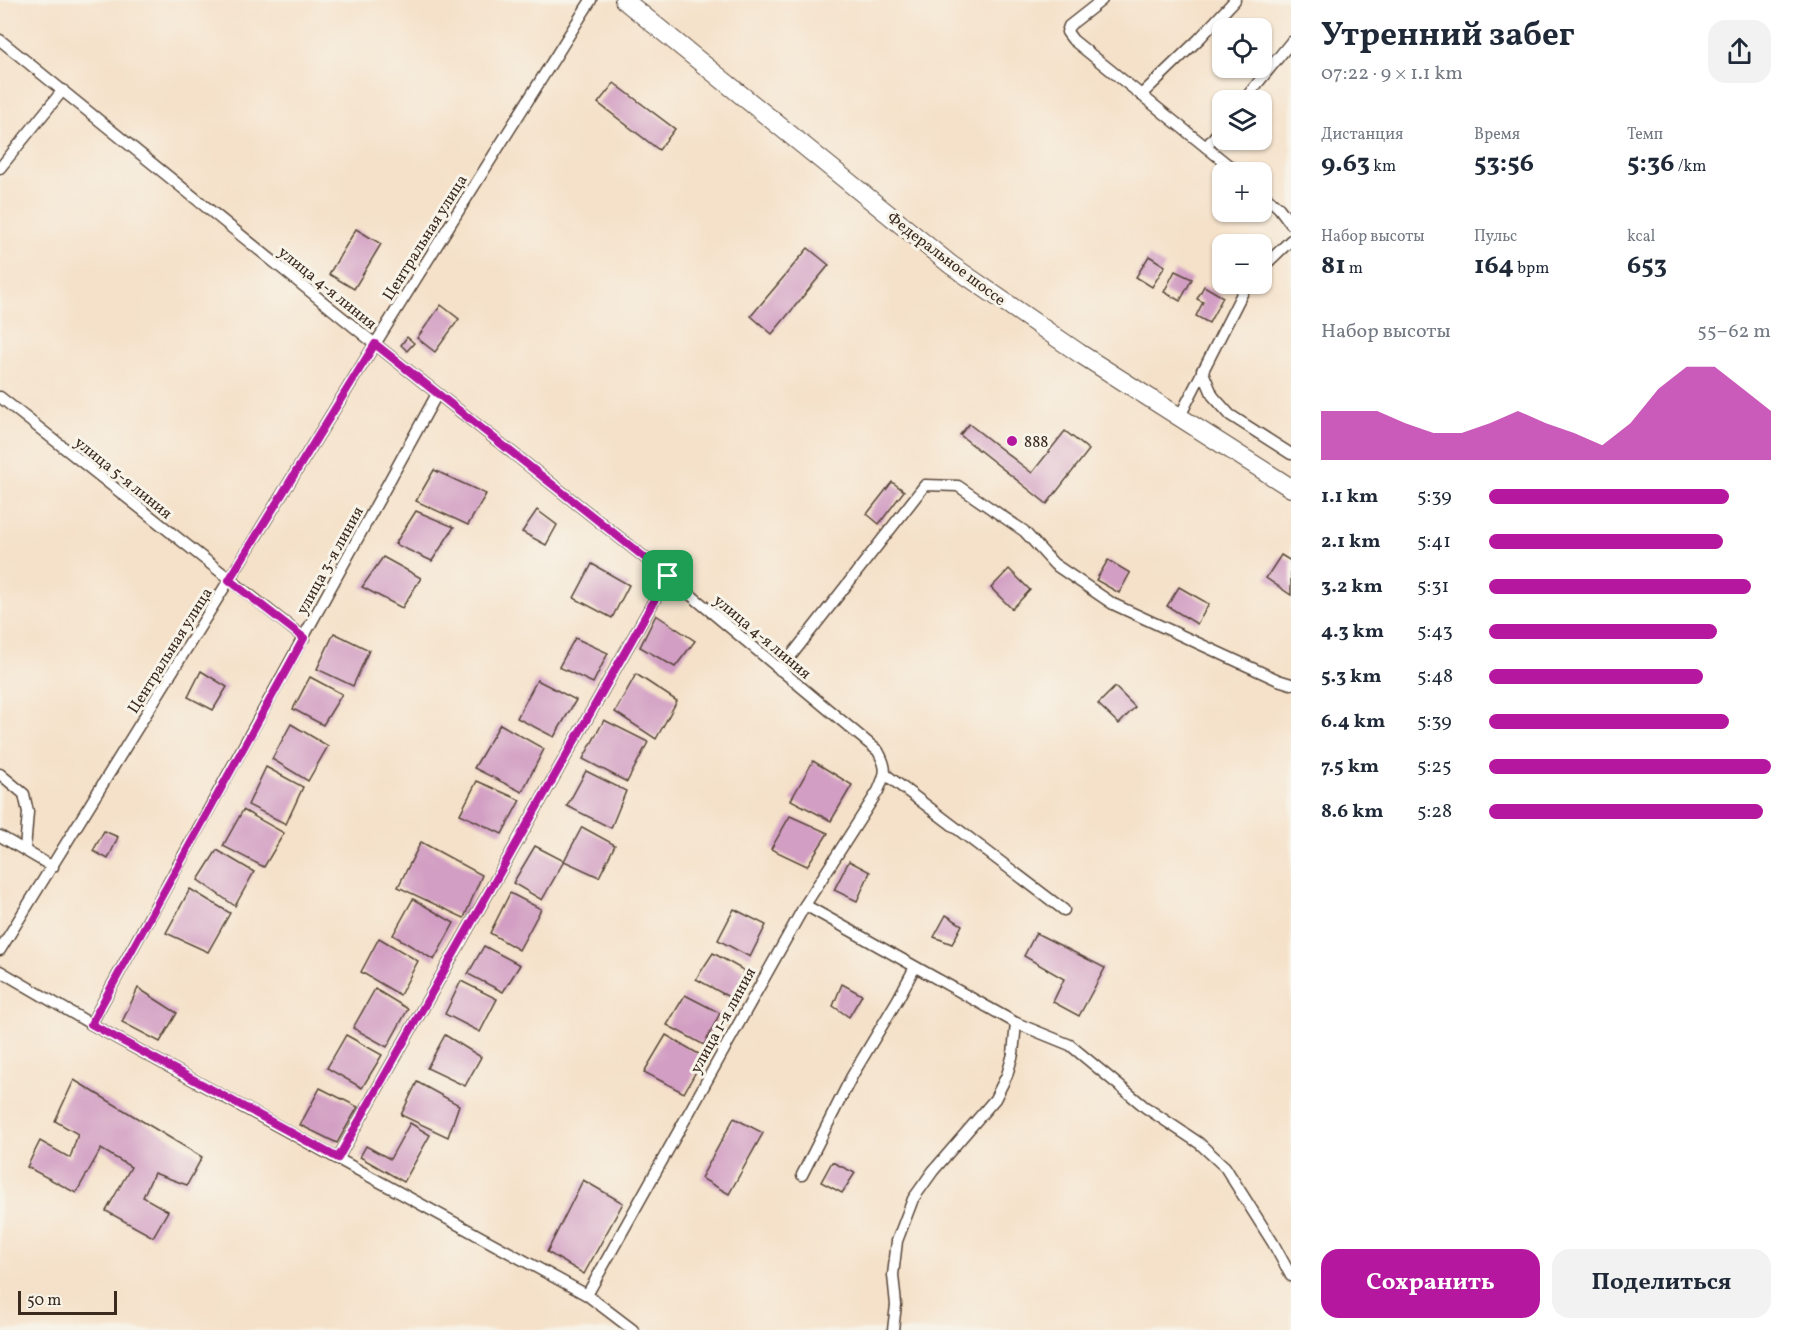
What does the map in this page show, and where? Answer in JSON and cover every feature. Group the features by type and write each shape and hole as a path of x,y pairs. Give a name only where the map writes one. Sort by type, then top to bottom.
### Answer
{"highway":[{"name":"Федеральное шоссе","path":"624,0 951,265 1179,418 1291,488"}],"street":[{"name":"Центральная улица","path":"0,950 591,0"},
{"path":"1102,0 1069,26 1067,32 1073,40 1225,162"},
{"path":"1141,94 1200,39 1235,0"},
{"name":"улица 4-я линия","path":"0,39 437,394 668,576 878,751 885,769 1064,910"},
{"path":"1252,90 1291,42"},
{"path":"0,168 63,90"},
{"path":"1206,147 1212,140"},
{"path":"1272,202 1291,224"},
{"path":"1272,258 1291,240"},
{"path":"1179,418 1242,294"},
{"path":"1202,370 1213,396 1230,415 1291,454"},
{"name":"улица 3-я линия","path":"91,1024 437,394"},
{"name":"улица 5-я линия","path":"0,397 304,638"},
{"path":"780,670 925,485 958,486 1024,531 1054,564 1113,604 1291,684"},
{"path":"338,1158 668,576"},
{"name":"улица 1-я линия","path":"586,1295 805,905 878,791 885,769"},
{"path":"0,774 24,794 28,812 25,850"},
{"path":"0,836 53,867"},
{"path":"805,905 1016,1023 1070,1045 1145,1107 1199,1143 1225,1167 1291,1276"},
{"path":"802,1175 852,1076 915,967"},
{"path":"0,972 586,1295 633,1330"},
{"path":"893,1330 896,1305 893,1275 897,1240 913,1199 933,1171 995,1099 1007,1075 1013,1054 1016,1023"}],"building":[{"path":"614,83 675,129 659,150 598,103"},
{"path":"356,229 381,244 354,289 329,274"},
{"path":"808,248 829,265 772,334 751,316"},
{"path":"1149,256 1165,266 1152,287 1136,277"},
{"path":"1175,271 1192,279 1180,301 1164,292"},
{"path":"1204,286 1212,291 1212,294 1223,297 1209,323 1196,316 1203,302 1197,299"},
{"path":"441,305 459,319 435,352 417,338"},
{"path":"407,337 414,343 407,351 401,345"},
{"path":"969,424 1032,473 1065,431 1089,450 1047,504 960,435"},
{"path":"434,470 486,494 468,525 416,501"},
{"path":"892,482 904,491 879,524 867,514"},
{"path":"537,510 557,525 546,545 522,532"},
{"path":"416,511 454,527 432,561 395,544"},
{"path":"1281,555 1291,561 1291,595 1266,578"},
{"path":"383,557 421,578 402,608 362,587"},
{"path":"1108,560 1130,573 1119,593 1096,580"},
{"path":"592,564 629,585 612,618 574,598"},
{"path":"1009,569 1030,590 1012,609 991,588"},
{"path":"1179,587 1209,604 1197,624 1167,606"},
{"path":"656,615 695,641 675,667 640,647"},
{"path":"334,633 369,650 353,686 317,669"},
{"path":"575,638 608,653 593,683 559,667"},
{"path":"201,671 227,687 213,710 188,697"},
{"path":"636,674 677,701 656,739 615,712"},
{"path":"310,677 342,694 323,725 293,709"},
{"path":"537,680 576,700 554,737 517,718"},
{"path":"1115,687 1135,707 1119,724 1098,704"},
{"path":"604,720 648,742 627,782 583,759"},
{"path":"291,724 328,746 308,781 272,759"},
{"path":"500,724 544,749 522,792 474,768"},
{"path":"813,761 852,785 831,821 791,800"},
{"path":"266,767 303,787 286,824 248,805"},
{"path":"586,771 626,791 611,828 567,806"},
{"path":"477,781 520,800 502,834 460,814"},
{"path":"243,810 284,833 264,867 223,846"},
{"path":"790,816 828,833 807,866 771,849"},
{"path":"582,827 615,845 599,877 564,861"},
{"path":"104,831 118,837 108,859 93,851"},
{"path":"421,842 482,875 464,918 398,887"},
{"path":"535,846 564,861 542,900 513,883"},
{"path":"217,850 254,872 235,906 198,880"},
{"path":"849,861 870,872 857,901 834,890"},
{"path":"190,889 230,913 208,952 166,933"},
{"path":"510,893 541,909 519,950 490,933"},
{"path":"413,899 454,923 434,960 393,935"},
{"path":"734,909 766,925 750,957 718,940"},
{"path":"946,915 962,925 952,944 934,937"},
{"path":"1036,933 1105,968 1079,1016 1053,1002 1064,979 1024,956"},
{"path":"379,938 418,961 400,995 361,972"},
{"path":"484,946 520,965 503,992 468,974"},
{"path":"713,953 745,971 729,997 696,979"},
{"path":"461,981 497,999 480,1032 445,1014"},
{"path":"842,984 862,995 849,1017 833,1006"},
{"path":"138,988 177,1013 160,1042 122,1022"},
{"path":"375,989 408,1009 387,1047 353,1028"},
{"path":"685,995 720,1013 704,1045 667,1025"},
{"path":"346,1035 382,1055 362,1088 327,1068"},
{"path":"445,1035 481,1057 465,1086 427,1068"},
{"path":"666,1035 704,1057 684,1093 644,1072"},
{"path":"74,1080 202,1157 187,1185 154,1173 143,1197 168,1211 153,1237 106,1211 131,1167 101,1149 76,1193 27,1167 40,1141 70,1158 78,1134 55,1121"},
{"path":"417,1082 459,1105 448,1137 401,1115"},
{"path":"320,1088 358,1107 337,1143 300,1125"},
{"path":"734,1118 763,1133 729,1194 701,1178"},
{"path":"410,1123 430,1135 404,1182 360,1157 366,1146 390,1159"},
{"path":"832,1162 855,1173 842,1193 821,1182"},
{"path":"583,1180 623,1203 584,1274 547,1252"}],"place":[{"name":"888","path":"1012,441"}],"route":[{"path":"375,344 668,576 338,1158 91,1024 304,638 229,580 375,344"}]}
